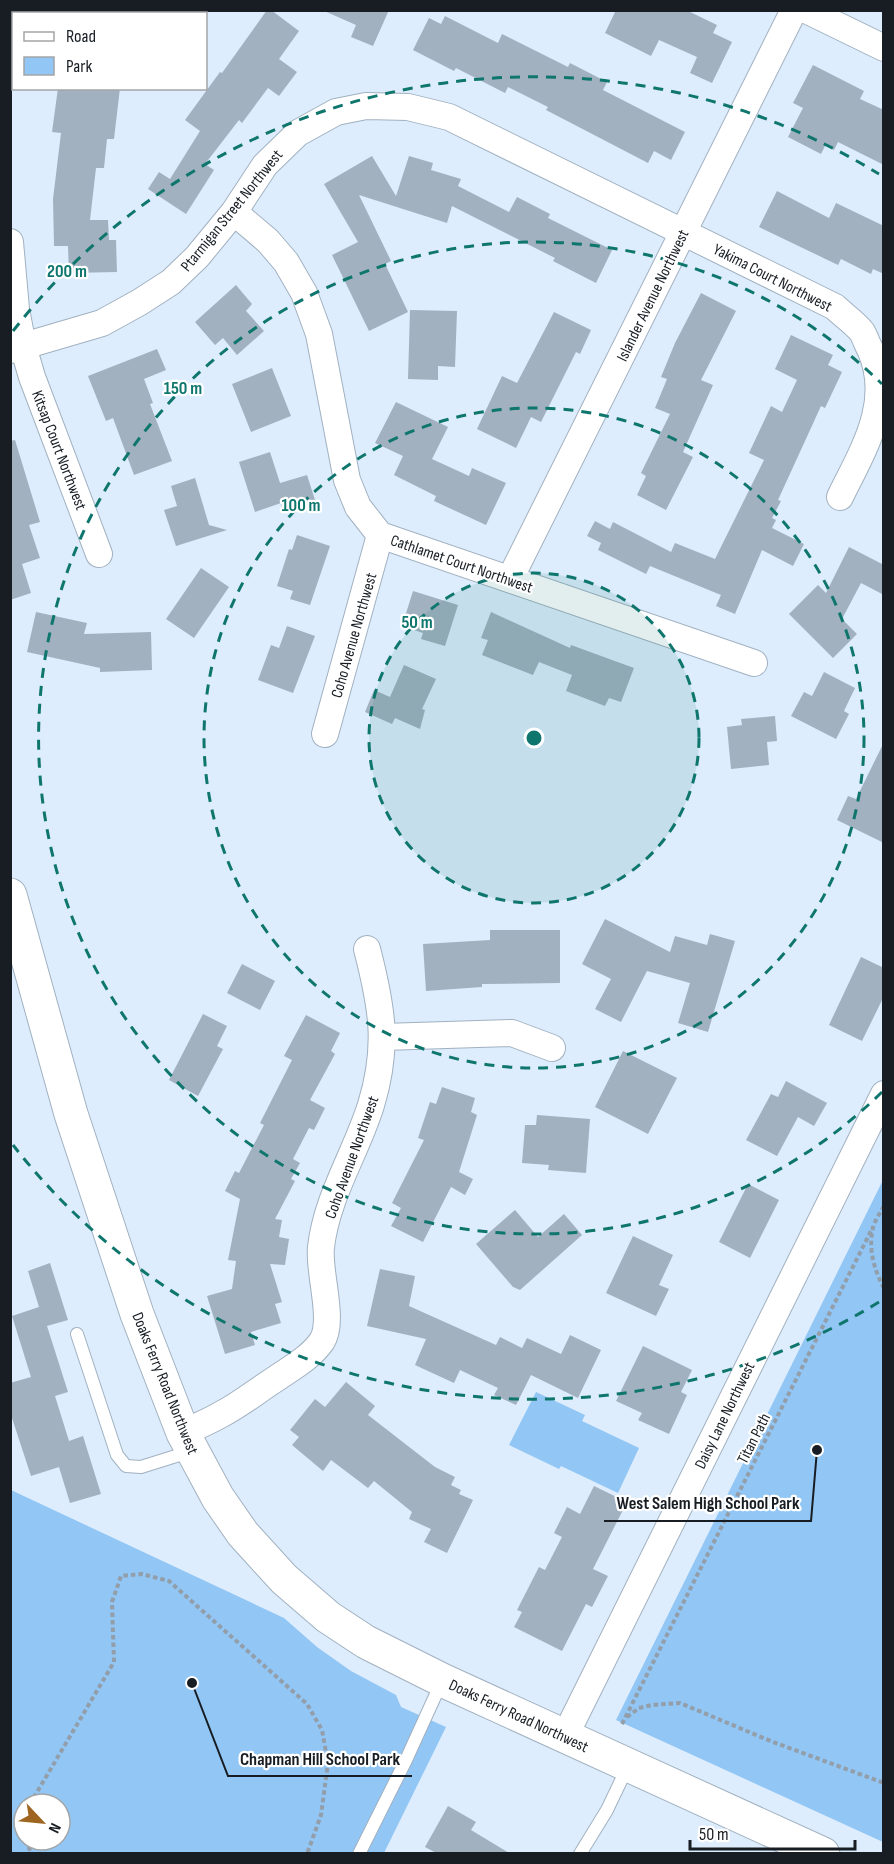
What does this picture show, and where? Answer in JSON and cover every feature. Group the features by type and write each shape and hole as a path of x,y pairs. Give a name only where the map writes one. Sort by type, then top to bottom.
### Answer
{"main road":[{"name":"Doaks Ferry Road Northwest","path":"10,895 75,1125 137,1314 188,1442 218,1498 243,1534 284,1579 328,1617 366,1642 442,1680 823,1854"}],"street":[{"name":"Islander Avenue Northwest","path":"510,579 794,10"},
{"path":"806,10 884,48"},
{"name":"Ptarmigan Street Northwest","path":"17,348 102,323 171,282 197,257 234,212 265,165 298,133 336,112 366,106 408,107 449,117 683,232"},
{"name":"Cathlamet Court Northwest","path":"234,212 268,241 286,262 304,293 319,334 347,480 358,507 380,535 754,663"},
{"name":"Yakima Court Northwest","path":"683,232 835,307 862,332 875,360 880,388 877,412 869,437 840,497"},
{"name":"Kitsap Court Northwest","path":"10,242 17,348 32,377 99,554"},
{"name":"Coho Avenue Northwest","path":"326,734 380,535"},
{"name":"Coho Avenue Northwest","path":"188,1442 222,1415 309,1356 324,1339 328,1319 323,1289 321,1247 343,1170 370,1107 379,1073 383,1037 378,993 367,949"},
{"path":"383,1037 512,1033 552,1048"},
{"name":"Daisy Lane Northwest","path":"565,1736 884,1094"}],"lane":[{"path":"77,1334 117,1455 126,1466 141,1467 188,1442"},
{"path":"359,1854 406,1760 442,1680"},
{"path":"580,1854 607,1810 628,1765"}],"path":[{"name":"Titan Path","path":"884,1206 873,1227 622,1724 625,1718 639,1708 680,1703 794,1750 884,1783"},
{"path":"873,1227 872,1248 876,1273 884,1288"},
{"path":"37,1792 114,1662 112,1602 121,1576 142,1574 169,1581 307,1704 322,1730 328,1763 321,1815 307,1854"}],"green space":[{"path":"883,1180 883,1842 616,1720"},
{"path":"536,1392 585,1415 582,1421 639,1448 618,1493 561,1466 559,1469 509,1445"},
{"path":"11,1490 284,1618 317,1647 351,1671 396,1695 401,1707 446,1727 384,1853 11,1854"}],"building":[{"path":"267,10 271,10 299,31 279,59 297,72 279,96 268,88 242,123 239,120 205,164 214,170 186,214 148,189 159,172 170,179 200,131 185,120 220,72 222,73"},
{"path":"322,10 389,10 373,46 351,37 356,25"},
{"path":"616,10 686,10 717,25 713,33 732,42 712,83 690,73 697,57 659,40 651,56 605,33"},
{"path":"445,16 498,43 502,34 568,67 570,63 607,82 603,90 685,132 671,160 654,151 648,163 546,110 548,107 508,87 505,93 456,68 454,71 413,50 429,18 441,24"},
{"path":"813,65 864,91 860,99 884,110 884,165 838,142 834,150 825,146 821,154 788,137 803,108 793,103"},
{"path":"58,90 120,90 114,139 107,139 104,168 96,168 90,220 108,220 109,240 116,240 117,272 69,273 68,246 54,246 53,199 61,133 52,132"},
{"path":"372,156 396,196 409,156 433,163 431,170 461,179 458,186 509,212 517,197 550,214 548,218 612,250 596,283 553,261 555,258 452,206 447,223 359,195 391,261 385,264 408,312 369,331 332,255 358,242 324,184"},
{"path":"777,191 829,218 836,203 884,226 884,274 873,269 871,274 841,259 838,265 759,227"},
{"path":"236,285 252,304 246,311 264,331 237,355 223,338 215,345 195,322"},
{"path":"701,293 736,311 701,380 713,385 683,452 693,457 666,510 637,495 646,476 641,473 670,414 655,408 667,379 661,377 675,343"},
{"path":"410,310 457,311 455,367 438,366 438,380 408,379"},
{"path":"554,312 591,330 580,354 576,352 541,422 531,417 516,448 477,429 502,376 517,383"},
{"path":"791,335 833,355 828,365 842,372 825,408 821,406 772,518 776,520 772,528 804,544 793,566 762,550 735,614 716,606 721,595 650,566 646,574 598,550 601,543 587,536 595,521 610,529 613,522 671,552 675,543 715,559 764,460 749,453 771,406 782,412 797,380 775,369"},
{"path":"157,349 166,370 144,379 153,403 150,404 172,461 134,475 113,418 106,421 88,376"},
{"path":"272,368 291,416 251,432 232,384"},
{"path":"396,402 448,427 432,459 469,476 472,468 506,483 486,525 434,501 436,496 394,475 403,456 375,443"},
{"path":"15,440 40,522 29,525 40,558 22,564 31,593 10,600 10,441"},
{"path":"270,452 280,483 307,475 315,500 283,510 281,503 255,512 239,462"},
{"path":"195,478 209,525 227,530 176,546 164,510 177,506 171,486"},
{"path":"297,535 330,546 310,605 290,599 293,591 277,586 289,549 292,550"},
{"path":"849,547 884,565 884,595 861,583 842,619 857,634 833,658 789,614 818,585 826,593"},
{"path":"201,568 229,587 194,638 166,619"},
{"path":"413,591 458,605 445,646 421,639 423,633 402,626"},
{"path":"36,612 87,623 84,634 151,632 152,670 100,672 100,668 27,652"},
{"path":"491,612 570,648 571,645 634,668 621,702 609,698 605,706 566,691 572,675 539,662 533,675 482,655 488,640 481,638"},
{"path":"287,626 315,636 293,693 258,680 271,645 279,648"},
{"path":"404,665 436,679 422,709 425,710 420,729 395,718 392,724 365,712 374,690 390,697"},
{"path":"824,672 855,688 844,711 849,714 836,739 791,716 804,692 812,696"},
{"path":"775,716 777,741 767,742 769,765 731,769 727,727 742,725 741,719"},
{"path":"884,742 884,843 837,820 848,796 856,799"},
{"path":"605,919 670,952 675,936 707,945 710,934 735,941 708,1032 678,1023 690,983 647,971 621,1022 595,1009 611,979 582,964"},
{"path":"490,930 560,930 560,983 482,984 482,987 426,991 423,944 490,940"},
{"path":"861,957 884,968 884,996 862,1041 829,1025"},
{"path":"242,964 275,981 260,1010 227,993"},
{"path":"203,1014 227,1026 217,1046 223,1049 198,1096 169,1080"},
{"path":"306,1015 340,1033 331,1051 335,1054 310,1100 325,1108 314,1130 309,1128 293,1159 300,1163 291,1179 295,1181 275,1219 282,1220 279,1237 289,1239 285,1265 270,1264 282,1302 275,1304 281,1323 251,1332 255,1345 225,1354 207,1296 232,1289 236,1261 228,1260 240,1199 225,1191 235,1171 239,1173 264,1125 260,1123 292,1060 284,1056"},
{"path":"623,1051 677,1078 648,1134 595,1107"},
{"path":"786,1081 827,1103 814,1126 798,1117 777,1156 746,1140 771,1094 778,1097"},
{"path":"442,1087 475,1098 471,1112 477,1115 459,1172 473,1179 465,1195 451,1187 423,1242 391,1226 401,1208 392,1203 424,1140 418,1138 430,1102 436,1104"},
{"path":"537,1115 590,1119 586,1173 548,1170 549,1165 522,1163 525,1125 536,1125"},
{"path":"748,1184 779,1200 750,1258 719,1242"},
{"path":"515,1210 538,1237 564,1214 582,1235 520,1290 513,1287 476,1244"},
{"path":"633,1236 673,1255 659,1285 669,1289 656,1316 606,1293"},
{"path":"50,1263 68,1320 47,1326 68,1392 55,1396 69,1441 83,1436 101,1494 70,1503 59,1467 31,1476 10,1412 10,1383 31,1377 12,1316 39,1307 28,1271"},
{"path":"380,1269 415,1276 409,1306 496,1345 500,1337 522,1348 527,1338 561,1354 570,1335 601,1350 578,1398 531,1375 516,1405 494,1395 498,1388 460,1370 454,1383 415,1365 426,1339 367,1326"},
{"path":"643,1346 692,1370 681,1392 687,1395 669,1434 638,1420 642,1413 616,1401"},
{"path":"346,1382 375,1406 368,1415 435,1467 455,1477 451,1485 461,1490 459,1494 473,1500 447,1553 424,1542 431,1529 409,1519 412,1512 374,1481 368,1488 331,1460 323,1471 292,1445 299,1437 290,1430 315,1399 325,1407"},
{"path":"594,1486 627,1502 593,1569 608,1576 592,1607 586,1604 562,1651 514,1627 522,1612 517,1610 539,1567 545,1570 562,1537 554,1533 567,1507 580,1514"},
{"path":"448,1806 476,1822 471,1830 511,1854 438,1854 425,1847"}],"place":[{"name":"West Salem High School Park","path":"817,1450"},
{"name":"Chapman Hill School Park","path":"192,1683"}]}
